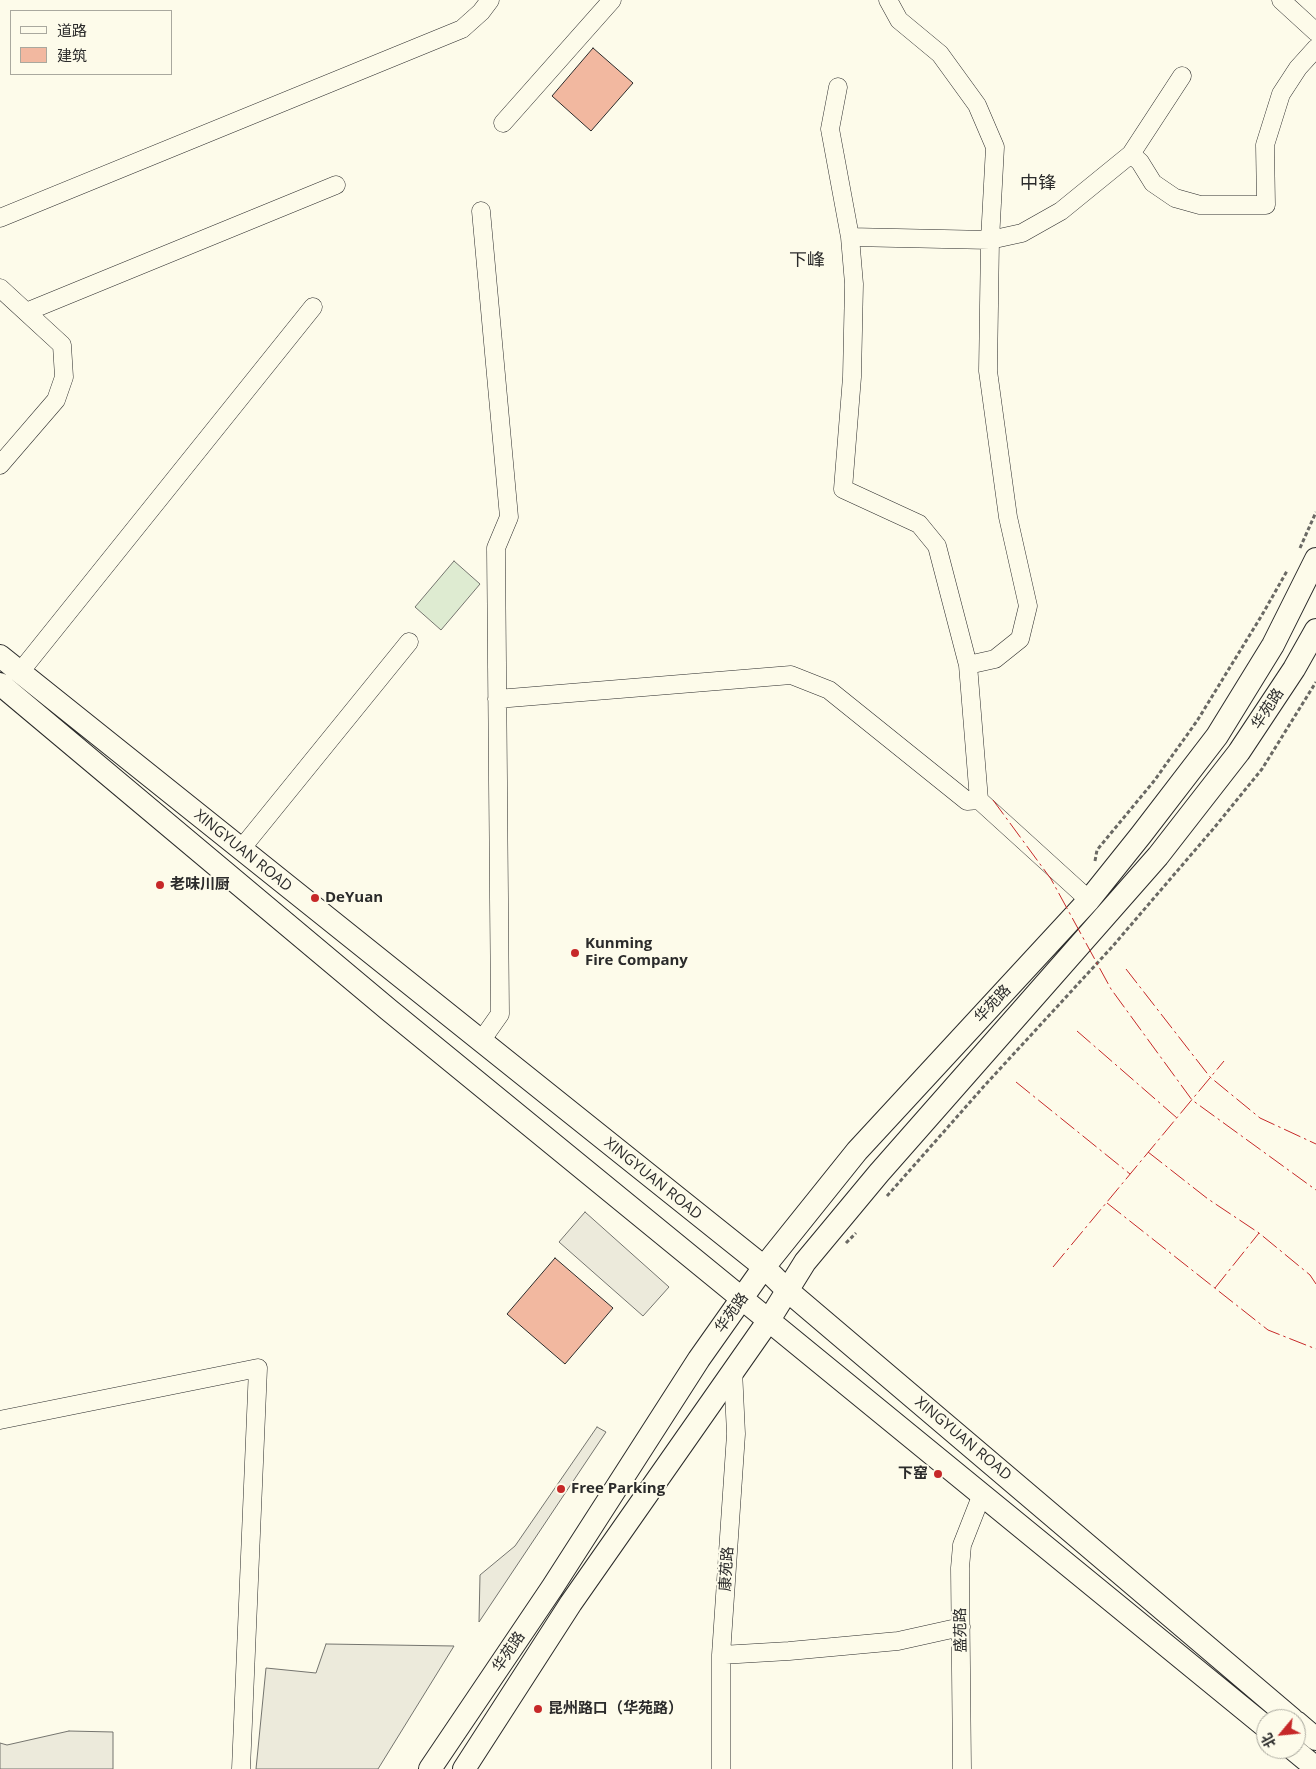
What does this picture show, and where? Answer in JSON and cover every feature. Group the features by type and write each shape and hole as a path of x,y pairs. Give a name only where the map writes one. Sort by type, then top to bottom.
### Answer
{"main road":[{"name":"华苑路","path":"430,1769 552,1588 699,1358 764,1267 857,1151 1089,900 1217,736 1273,645 1307,554"},
{"name":"华苑路","path":"464,1769 571,1603 769,1320 805,1262 879,1173 1158,856 1239,752 1294,669 1316,630"},
{"path":"1294,669 1316,650"},
{"name":"XINGYUAN ROAD","path":"0,656 764,1267 788,1291 1280,1709"},
{"name":"XINGYUAN ROAD","path":"0,684 388,1010 1256,1719"},
{"path":"1306,1730 1316,1739"},
{"path":"1305,1759 1316,1768"}],"street":[{"path":"0,218 462,29 481,12 490,0"},
{"path":"503,123 612,0"},
{"path":"888,0 899,20 940,54 977,105 995,147 990,240 988,371 1008,518 1028,606 1020,639 995,659 968,666"},
{"path":"1281,0 1316,32"},
{"path":"1131,154 1140,162 1153,183 1175,198 1200,205 1266,205 1265,145 1281,94 1298,68 1316,48"},
{"path":"850,237 990,240 1022,233 1061,212 1131,154 1182,76"},
{"path":"838,87 830,129 850,237 854,284 852,376 843,489 920,524 937,546 968,666 979,800 1089,900"},
{"path":"26,312 336,185"},
{"path":"481,211 509,517 496,548 500,1014 482,1041"},
{"path":"0,288 62,345 64,377 56,400 0,465"},
{"path":"20,672 313,307"},
{"path":"241,849 409,642"},
{"path":"497,699 791,675 829,690 967,801 979,800"},
{"path":"0,1420 258,1368 241,1769"},
{"name":"康苑路","path":"721,1769 721,1655 736,1434 733,1370"},
{"name":"盛苑路","path":"962,1769 960,1568 962,1545 982,1494"},
{"path":"721,1655 898,1641 961,1627"}],"path":[{"path":"1307,554 1316,512"},
{"path":"1094,867 1097,850 1154,781 1197,721 1290,566"},
{"name":"华苑路","path":"883,1200 1112,947 1214,828 1262,769 1316,682"},
{"path":"840,1246 849,1242 860,1228"}],"green space":[{"path":"454,561 480,584 441,630 415,607"}],"shaded area":[{"path":"585,1212 669,1287 643,1316 559,1242"},
{"name":"Free Parking","path":"597,1427 606,1432 479,1622 480,1575 515,1546"},
{"path":"326,1644 454,1646 378,1769 256,1769 266,1668 316,1673"},
{"path":"69,1731 113,1732 113,1769 0,1769 0,1743 7,1745"}],"building":[{"path":"593,48 633,83 591,131 552,96"},
{"path":"555,1258 613,1308 565,1364 507,1314"}],"power":[{"path":"993,800 1051,879 1111,989 1192,1100 1316,1190"},
{"path":"1126,969 1210,1077 1260,1118 1316,1144"},
{"path":"1077,1031 1177,1118"},
{"path":"1053,1267 1224,1061"},
{"path":"1016,1082 1130,1174"},
{"path":"1148,1152 1208,1199 1259,1233 1310,1275 1316,1284"},
{"path":"1107,1203 1268,1330 1316,1349"},
{"path":"1215,1288 1259,1233"}],"place":[{"name":"老味川厨","path":"160,885"},
{"name":"DeYuan","path":"315,898"},
{"name":"Kunming Fire Company","path":"575,953"},
{"name":"下窑","path":"938,1474"},
{"name":"Free Parking","path":"561,1489"},
{"name":"昆州路口（华苑路）","path":"538,1709"}],"district":[{"name":"中锋","path":"1038,184"},
{"name":"下峰","path":"807,261"}]}
